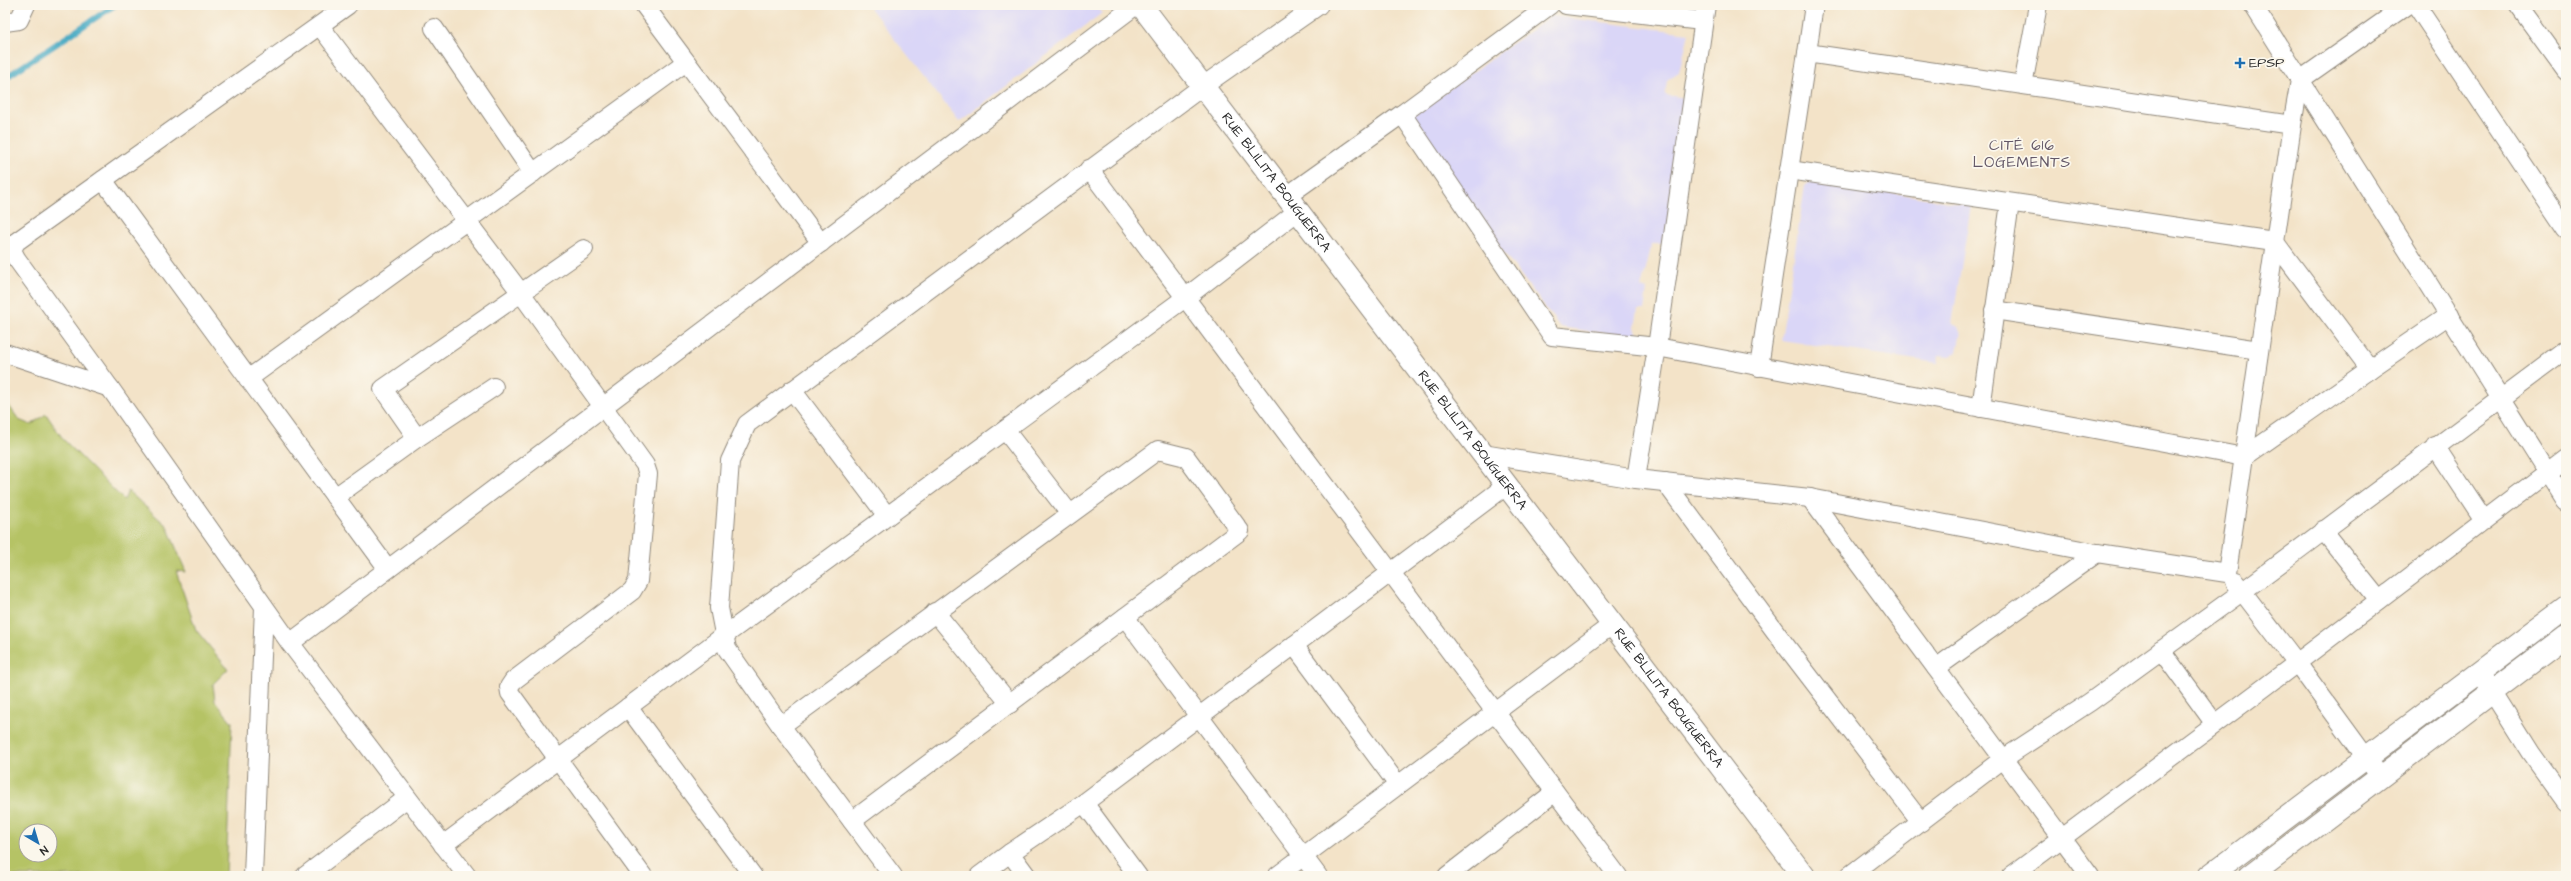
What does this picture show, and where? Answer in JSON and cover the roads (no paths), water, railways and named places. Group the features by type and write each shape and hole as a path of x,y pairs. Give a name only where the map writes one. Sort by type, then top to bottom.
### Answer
{"street":[{"path":"5,22 19,20 26,5"},
{"path":"348,5 16,242 12,250 16,258 110,388 290,643 467,876"},
{"path":"644,5 821,243"},
{"path":"290,643 1136,5"},
{"name":"RUE BLILITA BOUGUERRA","path":"1141,5 1804,876"},
{"path":"894,876 781,726 728,649 719,608 730,460 747,424 1202,86 1319,5"},
{"path":"443,845 725,635 1185,298 1292,204 1402,114 1550,5"},
{"path":"1573,5 1704,13 1657,347 1636,479"},
{"path":"1759,367 1814,5"},
{"path":"2023,85 2038,5"},
{"path":"2253,5 2566,502"},
{"path":"2227,573 2274,241 2300,80 2407,5"},
{"path":"2416,5 2565,226"},
{"path":"2518,5 2566,70"},
{"path":"320,26 604,405 645,465 648,474 638,581 632,591 623,600 513,681 509,687 510,693 557,760 644,876"},
{"path":"434,28 533,173"},
{"path":"1807,53 2292,125"},
{"path":"248,379 686,62"},
{"path":"1402,114 1552,336 1657,347 2244,457 2449,315"},
{"path":"1088,170 1618,876"},
{"path":"1789,170 2274,241 2370,369"},
{"path":"103,180 388,569"},
{"path":"1982,408 1994,310 2010,203"},
{"path":"417,438 383,389 584,249"},
{"path":"1994,310 2259,350"},
{"path":"1849,876 2003,759 2090,702 2243,592 2435,446 2566,350"},
{"path":"5,353 110,388"},
{"path":"335,497 417,438 494,387"},
{"path":"792,390 887,516"},
{"path":"1005,430 1070,514"},
{"path":"2435,446 2484,520"},
{"path":"781,726 1158,450 1186,457 1240,531 852,821"},
{"path":"1483,454 1636,479 1810,498 2097,553 2227,573 2297,663 2381,778"},
{"path":"2011,876 2297,663 2566,458"},
{"path":"1665,482 1786,646 1921,822"},
{"path":"979,876 1084,803 1507,485"},
{"path":"1810,498 2090,876"},
{"path":"2323,530 2379,600"},
{"path":"1936,668 2097,553"},
{"path":"253,876 264,607"},
{"path":"2208,876 2566,607"},
{"path":"935,612 1010,704"},
{"path":"1125,617 1318,876"},
{"path":"1277,876 1613,624"},
{"path":"2250,876 2566,636"},
{"path":"1294,646 1398,785"},
{"path":"2161,650 2215,724"},
{"path":"2480,672 2566,802"},
{"path":"628,707 753,876"},
{"path":"1448,876 1555,792"},
{"path":"305,876 407,798"},
{"path":"1084,803 1138,876"},
{"path":"1010,853 1027,876"}],"waterway":[{"path":"5,78 115,5"}],"place":[{"name":"EPSP","path":"2240,63"}],"district":[{"name":"CITÉ 616 LOGEMENTS","path":"2022,154"}]}
